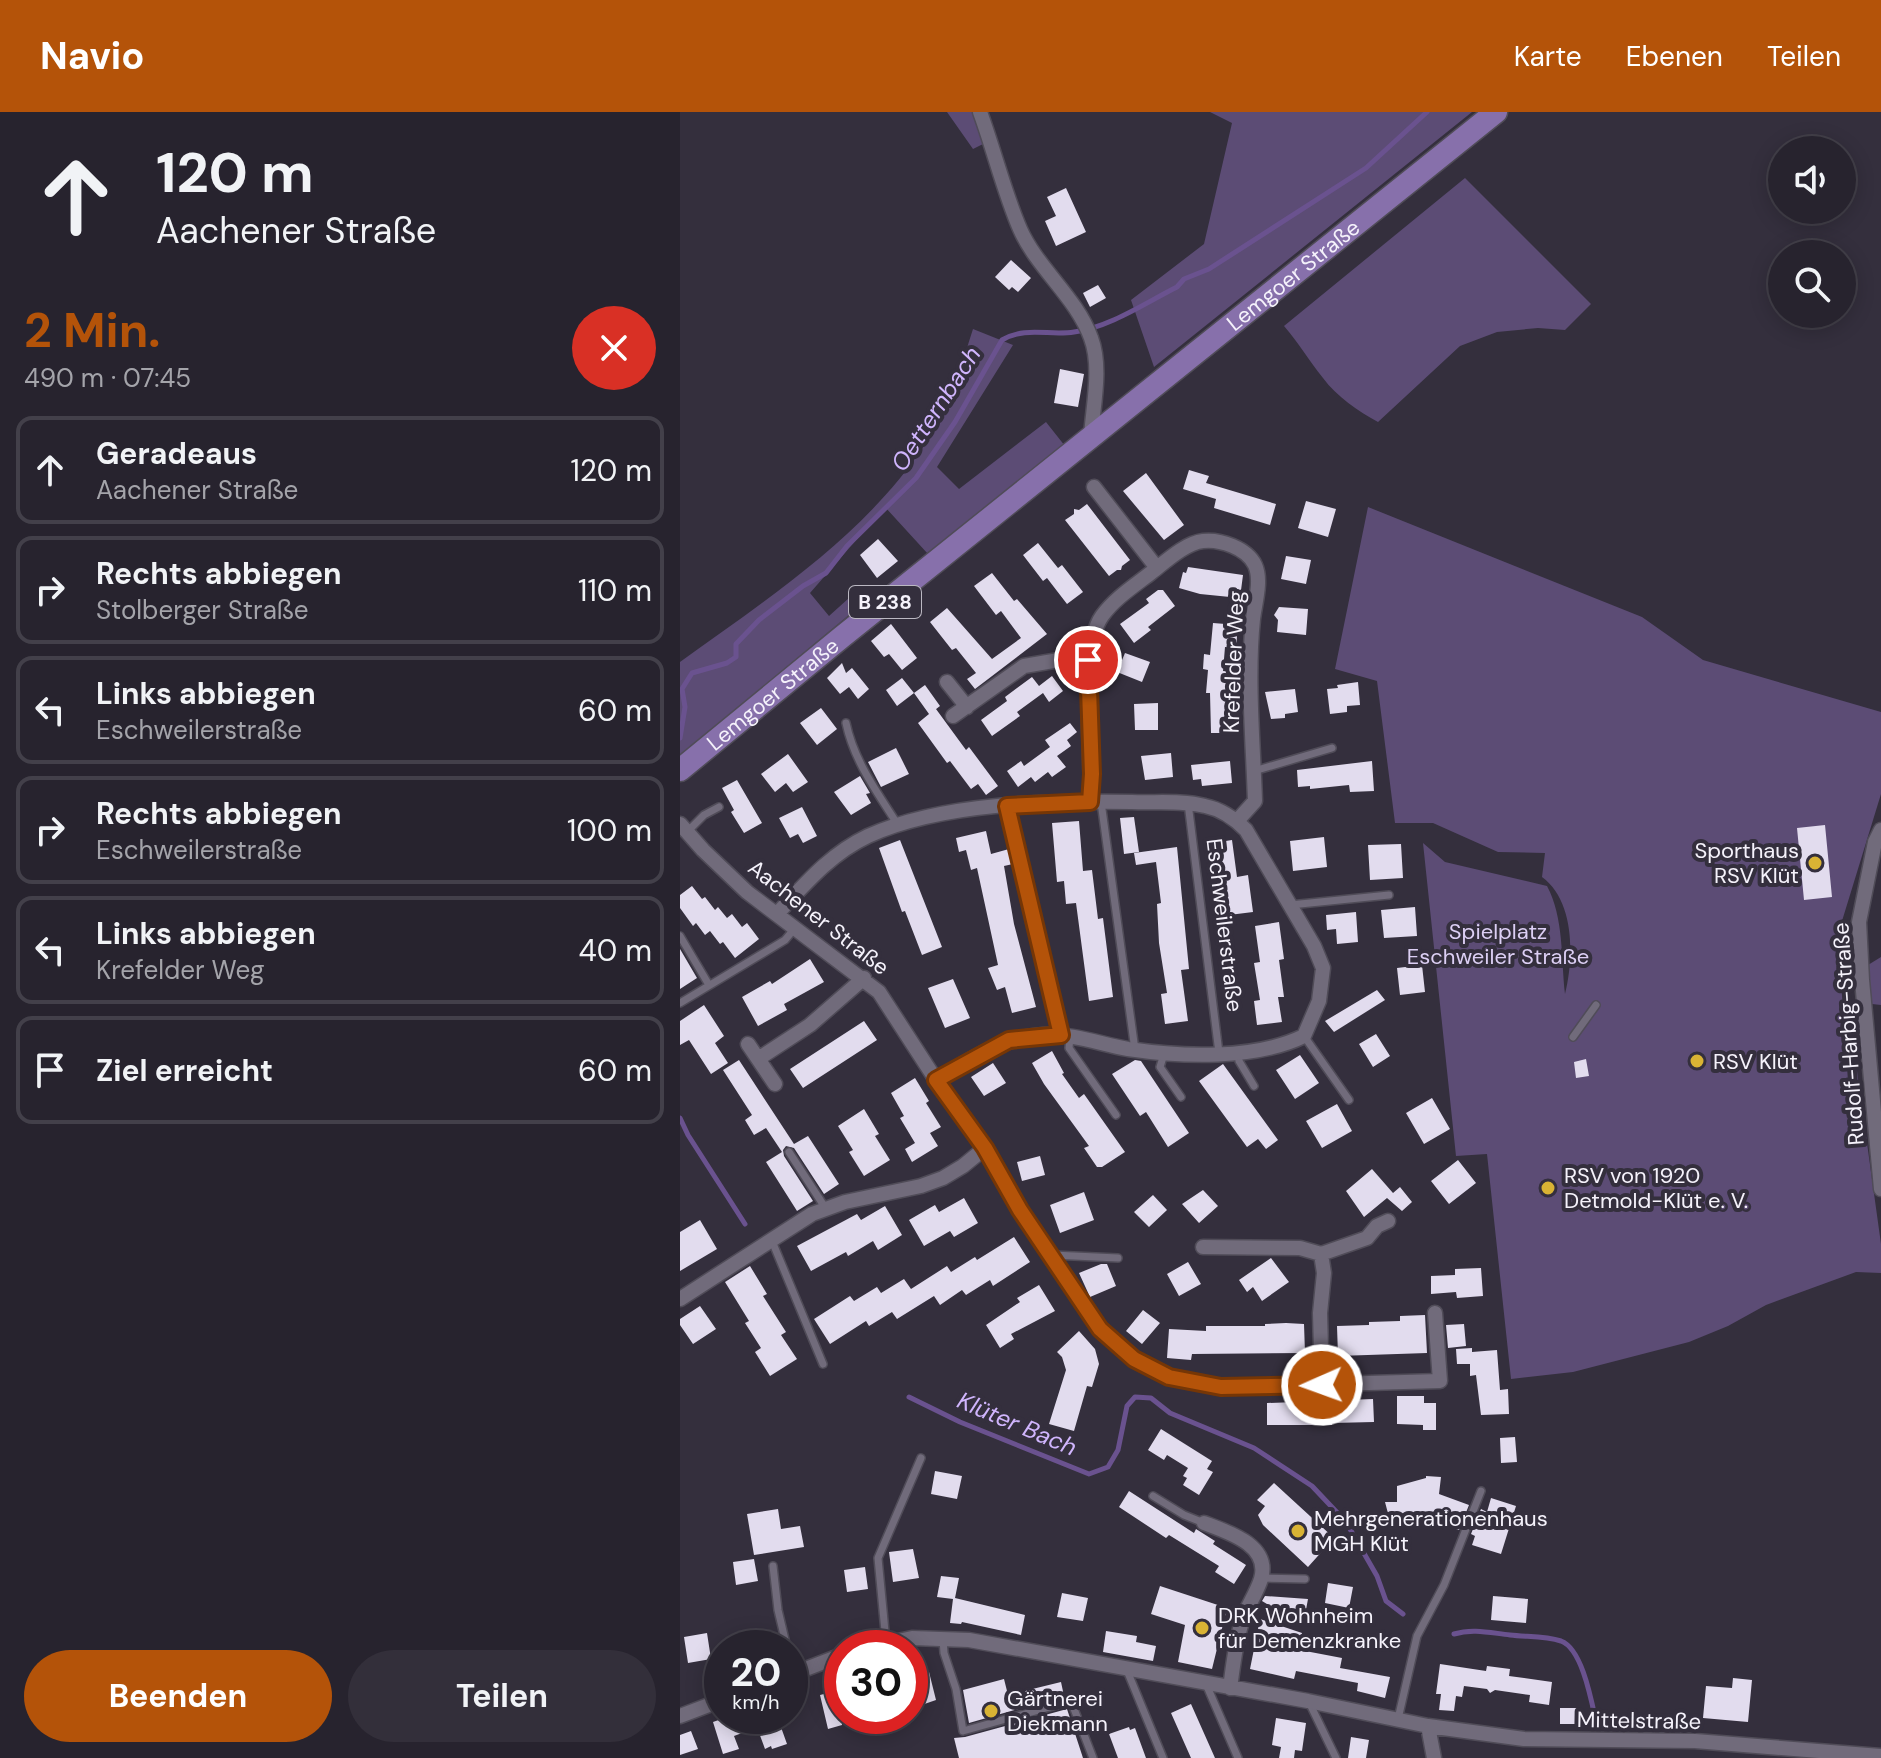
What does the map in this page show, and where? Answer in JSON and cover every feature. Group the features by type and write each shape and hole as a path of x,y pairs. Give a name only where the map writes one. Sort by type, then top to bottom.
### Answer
{"main road":[{"name":"Lemgoer Straße","path":"680,770 847,641 1091,436 1496,112"}],"street":[{"path":"980,112 1020,230 1091,337 1095,356 1091,436"},
{"path":"1094,487 1157,568"},
{"name":"Krefelder Weg","path":"1096,802 1092,774 1088,660 1100,619 1119,597 1157,568 1194,543 1204,541 1231,546 1247,553 1255,564 1258,576 1252,653 1255,801 1237,821"},
{"path":"953,716 1024,666 1059,660 1088,660"},
{"path":"947,682 967,707"},
{"name":"Eschweilerstraße","path":"777,914 827,861 871,835 936,815 1007,806 1096,802 1206,806 1237,821 1263,857 1314,946 1323,968 1321,990 1316,1011 1304,1036"},
{"name":"Aachener Straße","path":"684,828 724,871 879,992 985,1148 1020,1210 1079,1299 1110,1340 1134,1359 1169,1377 1221,1387 1440,1381 1435,1313"},
{"name":"Rudolf-Harbig-Straße","path":"1881,830 1875,842 1859,922 1881,1181"},
{"path":"758,1059 810,1025 864,978"},
{"path":"936,1080 1009,1040 1065,1036 1135,1050 1219,1053 1262,1051 1285,1046 1304,1036"},
{"path":"748,1044 775,1084"},
{"path":"680,1299 812,1214 845,1202 921,1186 943,1178 985,1148"},
{"path":"1203,1247 1300,1248 1321,1254 1367,1238 1377,1226 1388,1221"},
{"path":"1321,1254 1324,1273 1320,1313 1322,1385"},
{"path":"1204,1523 1231,1533 1253,1547 1260,1559 1261,1578 1241,1624 1230,1688"},
{"name":"Mittelstraße","path":"928,1639 1031,1650 1428,1726 1535,1740 1695,1741 1881,1756"},
{"path":"680,1716 704,1707"},
{"path":"1428,1726 1434,1758"}],"lane":[{"path":"846,723 860,764 898,825"},
{"path":"1254,771 1332,748"},
{"path":"1096,802 1135,1050"},
{"name":"Eschweilerstraße","path":"1188,803 1219,1053"},
{"path":"1007,806 1069,1048 1116,1115"},
{"path":"684,828 719,807"},
{"path":"1290,905 1389,895"},
{"path":"680,1003 785,940 795,928"},
{"path":"680,936 709,985"},
{"path":"1573,1037 1596,1005"},
{"path":"1304,1036 1349,1100"},
{"path":"1238,1052 1239,1061 1254,1086"},
{"path":"1165,1053 1160,1067 1181,1097"},
{"path":"789,1152 826,1209"},
{"path":"771,1239 823,1364"},
{"path":"1050,1255 1118,1258"},
{"path":"885,1630 878,1558 921,1458"},
{"path":"1398,1719 1417,1636 1444,1585 1481,1491"},
{"path":"1153,1496 1204,1523"},
{"path":"773,1566 783,1630"},
{"path":"1261,1578 1305,1579"},
{"path":"943,1639 963,1731 1071,1701 1093,1758"},
{"path":"1126,1668 1163,1758"},
{"path":"1206,1684 1238,1758"},
{"path":"1308,1701 1336,1758"}],"green space":[{"path":"947,112 972,112 983,144 973,149"},
{"path":"1210,112 1472,112 1154,367 1131,300 1204,244 1232,123"},
{"path":"1465,178 1591,304 1565,330 1538,328 1497,332 1460,346 1378,422 1335,391 1284,326"},
{"path":"973,329 1013,345 937,467 959,489 1046,422 1065,446 928,554 885,507 810,593 829,616 849,598 855,610 680,756 680,662 812,565 872,510 899,479 944,416"},
{"name":"Spielplatz Eschweiler Straße","path":"1368,507 1642,617 1703,660 1881,712 1881,794 1838,934 1881,1244 1881,1273 1856,1272 1766,1305 1728,1326 1689,1342 1573,1372 1511,1379 1487,1154 1456,1156 1423,843 1445,862 1547,886 1559,925 1565,994 1570,964 1569,931 1561,900 1542,877 1545,853 1498,852 1433,823 1395,823 1377,681 1335,669"},
{"path":"1881,957 1881,1005 1872,1004 1868,965"}],"building":[{"path":"1066,188 1086,232 1056,246 1045,221 1056,216 1047,197"},
{"path":"1011,260 1031,278 1018,292 1012,287 1009,290 995,277"},
{"path":"1098,285 1106,298 1090,307 1083,293"},
{"path":"1060,369 1084,374 1078,407 1054,403"},
{"path":"1189,470 1209,476 1206,483 1276,504 1270,525 1214,508 1216,499 1183,489"},
{"path":"1146,473 1184,525 1164,540 1123,491"},
{"path":"1306,501 1336,509 1328,537 1298,528"},
{"path":"1087,504 1130,560 1121,570 1109,576 1065,520 1074,514 1074,509 1079,510"},
{"path":"878,539 898,561 877,578 860,555"},
{"path":"1038,543 1058,568 1062,565 1083,592 1067,604 1047,578 1043,581 1023,555"},
{"path":"1286,556 1311,560 1306,584 1281,579"},
{"path":"1188,567 1243,575 1240,598 1200,594 1179,588 1183,572 1186,573"},
{"path":"992,573 1014,601 1017,599 1047,634 975,689 967,679 976,673 956,648 952,650 930,622 947,608 992,659 1021,638 1001,611 996,615 974,586"},
{"path":"1163,590 1175,606 1148,627 1151,630 1134,643 1120,624 1149,603 1146,599"},
{"path":"1279,607 1308,609 1306,635 1277,632 1278,620 1274,615"},
{"path":"1213,623 1238,625 1236,648 1225,647 1223,671 1234,672 1230,714 1235,714 1236,733 1211,733 1210,693 1206,693 1208,670 1203,669 1204,654 1210,655"},
{"path":"891,624 917,658 902,670 889,654 884,657 871,641"},
{"path":"1125,653 1150,662 1142,682 1117,672"},
{"path":"842,663 846,673 852,668 869,689 858,699 849,687 840,694 827,678"},
{"path":"1052,676 1063,691 1049,702 1043,693 1017,712 1020,716 992,736 981,720 1032,677 1039,686"},
{"path":"902,678 914,693 897,706 886,690"},
{"path":"1358,682 1360,705 1347,706 1347,712 1330,714 1327,689"},
{"path":"925,685 940,706 936,709 998,786 986,795 978,784 971,789 950,761 947,763 918,723 929,714 914,693"},
{"path":"1295,689 1298,712 1285,714 1285,718 1271,719 1265,692"},
{"path":"1158,703 1158,730 1135,730 1134,704"},
{"path":"821,708 837,729 817,745 800,723"},
{"path":"1070,723 1077,732 1067,740 1071,746 1057,756 1066,767 1052,777 1048,772 1035,782 1031,777 1018,787 1007,771 1021,761 1024,766 1050,747 1045,740"},
{"path":"896,748 909,774 881,787 868,762"},
{"path":"1171,753 1173,777 1145,780 1141,756"},
{"path":"788,754 808,782 793,792 786,783 775,792 761,774"},
{"path":"1230,761 1232,783 1202,786 1201,779 1193,780 1191,765"},
{"path":"1372,761 1374,791 1350,792 1349,785 1310,789 1310,786 1298,787 1297,770"},
{"path":"860,776 870,793 866,794 871,803 851,815 834,792"},
{"path":"737,780 762,823 744,833 731,812 734,810 722,788"},
{"path":"802,807 817,836 803,843 798,834 790,838 779,818"},
{"path":"1134,817 1139,852 1124,854 1120,818"},
{"path":"1079,821 1083,871 1092,870 1098,919 1103,918 1113,997 1089,1001 1076,903 1066,904 1064,881 1057,882 1052,823"},
{"name":"Sporthaus RSV Klüt","path":"1825,825 1832,897 1804,900 1797,828"},
{"path":"986,831 991,854 1009,849 1013,864 1004,866 1014,924 1036,1007 1012,1013 1005,987 997,990 988,968 998,965 977,868 971,870 966,850 959,852 956,838"},
{"path":"1324,837 1327,867 1293,871 1290,841"},
{"path":"900,840 942,947 922,955 905,911 902,912 879,848"},
{"path":"1232,840 1237,877 1248,875 1253,912 1229,915 1224,879 1213,881 1207,844"},
{"path":"1401,844 1403,878 1370,880 1368,845"},
{"path":"1177,847 1189,969 1181,970 1188,1021 1165,1024 1161,994 1167,993 1159,943 1157,904 1161,903 1156,862 1136,865 1134,853"},
{"path":"692,886 715,910 718,907 727,918 732,914 742,927 747,923 759,939 735,958 710,931 705,935 696,923 693,926 680,908 680,895"},
{"path":"1415,907 1417,936 1384,938 1381,910"},
{"path":"1356,912 1358,942 1337,944 1336,929 1327,930 1326,915"},
{"path":"1279,922 1284,959 1279,960 1284,997 1278,997 1282,1022 1257,1025 1254,1001 1260,1000 1254,963 1260,962 1255,926"},
{"path":"680,949 697,978 680,989"},
{"path":"810,959 824,982 784,1004 787,1010 758,1026 742,997 770,981 772,984"},
{"path":"1422,965 1425,992 1400,995 1397,968"},
{"path":"953,979 970,1018 945,1028 928,988"},
{"path":"1377,990 1385,1000 1334,1032 1325,1021"},
{"path":"704,1005 724,1036 715,1043 728,1063 711,1074 689,1040 680,1045 680,1021"},
{"path":"864,1021 877,1040 803,1088 790,1069"},
{"path":"1376,1034 1390,1056 1373,1067 1359,1044"},
{"path":"1052,1051 1062,1074 1079,1098 1084,1094 1125,1152 1102,1167 1097,1167 1084,1148 1089,1146 1032,1063"},
{"path":"1300,1055 1319,1083 1295,1099 1276,1070"},
{"path":"1586,1059 1589,1076 1576,1078 1574,1062"},
{"path":"739,1060 794,1144 808,1136 839,1184 824,1194 794,1148 786,1146 784,1156 813,1201 797,1211 766,1162 782,1152 766,1128 754,1135 745,1120 752,1115 723,1070"},
{"path":"1135,1060 1141,1061 1189,1133 1168,1147 1146,1112 1140,1116 1112,1074"},
{"path":"993,1063 1006,1083 984,1096 971,1077"},
{"path":"1223,1064 1278,1140 1266,1149 1258,1139 1247,1147 1199,1081"},
{"path":"915,1078 941,1127 930,1133 938,1146 912,1162 905,1149 915,1143 900,1118 904,1116 891,1093"},
{"path":"1432,1098 1450,1129 1424,1144 1406,1113"},
{"path":"1337,1104 1352,1131 1322,1148 1306,1121"},
{"path":"864,1109 879,1134 875,1136 890,1160 864,1176 838,1126"},
{"path":"1040,1156 1045,1175 1022,1181 1017,1162"},
{"path":"1458,1160 1476,1183 1449,1204 1431,1181"},
{"path":"1372,1169 1393,1193 1400,1187 1412,1202 1402,1211 1387,1198 1364,1217 1346,1191"},
{"path":"1203,1190 1218,1206 1199,1223 1182,1204"},
{"path":"1084,1192 1094,1220 1060,1233 1050,1205"},
{"path":"1153,1195 1167,1210 1149,1227 1134,1212"},
{"path":"964,1198 978,1223 954,1237 950,1231 924,1246 909,1220 935,1205 939,1212"},
{"path":"885,1206 902,1235 878,1250 873,1241 848,1256 846,1252 811,1271 797,1246 857,1214 861,1220"},
{"path":"700,1220 717,1249 680,1271 680,1232"},
{"path":"1014,1237 1030,1262 993,1286 990,1280 966,1295 962,1290 940,1305 934,1296 897,1319 892,1312 869,1326 866,1321 830,1344 814,1319 850,1296 854,1301 877,1287 881,1293 904,1279 911,1289 947,1266 951,1272"},
{"path":"1271,1258 1289,1282 1262,1301 1253,1287 1247,1292 1239,1280"},
{"path":"1188,1262 1201,1284 1179,1296 1167,1274"},
{"path":"1107,1264 1116,1286 1090,1297 1079,1273"},
{"path":"750,1266 767,1294 763,1296 786,1332 781,1335 797,1359 770,1376 755,1352 761,1348 745,1323 749,1321 725,1282"},
{"path":"1481,1268 1483,1296 1457,1298 1456,1292 1431,1294 1431,1276 1455,1275 1455,1269"},
{"path":"1039,1285 1055,1311 1011,1334 1014,1339 1000,1348 986,1325 1020,1302 1017,1298"},
{"path":"700,1306 716,1329 693,1344 680,1325 680,1319"},
{"path":"1143,1310 1160,1323 1142,1344 1126,1331"},
{"path":"1425,1315 1427,1353 1338,1356 1337,1326 1369,1325 1369,1322 1400,1321 1400,1316"},
{"path":"1304,1324 1305,1353 1192,1354 1191,1360 1167,1358 1169,1329 1206,1331 1206,1326"},
{"path":"1464,1324 1466,1346 1448,1348 1446,1325"},
{"path":"1079,1331 1095,1349 1099,1364 1092,1387 1087,1386 1074,1431 1049,1424 1066,1370 1057,1352"},
{"path":"1472,1348 1472,1352 1497,1350 1500,1390 1508,1389 1509,1414 1481,1415 1476,1375 1470,1376 1470,1364 1457,1364 1456,1349"},
{"path":"1397,1396 1424,1396 1424,1403 1436,1403 1436,1430 1423,1430 1423,1425 1397,1424"},
{"path":"1373,1399 1374,1422 1267,1425 1267,1403"},
{"path":"1161,1429 1212,1461 1207,1469 1213,1472 1199,1495 1183,1485 1187,1478 1183,1476 1188,1468 1167,1455 1164,1460 1148,1450"},
{"path":"1515,1437 1517,1462 1501,1463 1500,1438"},
{"path":"935,1471 962,1476 957,1499 931,1494"},
{"path":"1426,1476 1441,1477 1439,1494 1469,1505 1459,1530 1445,1526 1444,1517 1417,1514 1390,1521 1385,1502 1397,1502 1397,1486"},
{"name":"Mehrgenerationenhaus MGH Klüt","path":"1274,1483 1334,1538 1308,1567 1263,1525 1258,1515 1265,1506 1257,1500"},
{"path":"1129,1491 1194,1533 1196,1529 1215,1541 1213,1544 1246,1565 1234,1584 1215,1572 1219,1566 1169,1535 1166,1538 1119,1507"},
{"path":"1491,1498 1516,1506 1501,1554 1472,1545 1475,1536 1471,1534 1481,1509 1487,1512"},
{"path":"778,1509 781,1529 800,1526 804,1547 754,1555 747,1514"},
{"path":"913,1549 919,1578 893,1582 889,1552"},
{"path":"754,1559 758,1581 736,1585 733,1562"},
{"path":"865,1567 868,1589 847,1592 844,1570"},
{"path":"941,1576 959,1578 955,1598 1025,1615 1021,1635 962,1622 950,1623 953,1599 937,1597"},
{"path":"1328,1583 1353,1587 1349,1608 1325,1603"},
{"name":"DRK Wohnheim für Demenzkranke","path":"1160,1586 1227,1608 1212,1669 1178,1662 1185,1625 1151,1614"},
{"path":"1062,1593 1088,1598 1083,1621 1057,1617"},
{"path":"1265,1596 1308,1599 1303,1626 1262,1601"},
{"path":"1493,1596 1528,1599 1526,1623 1491,1620"},
{"path":"1260,1619 1302,1633 1300,1650 1342,1658 1340,1668 1390,1677 1385,1698 1357,1691 1358,1683 1296,1671 1294,1679 1250,1669"},
{"path":"1106,1631 1137,1636 1136,1642 1156,1646 1153,1661 1103,1652"},
{"path":"704,1634 704,1660 688,1663 684,1637"},
{"path":"1440,1664 1486,1671 1487,1666 1510,1669 1509,1676 1552,1682 1549,1705 1529,1702 1530,1695 1495,1690 1490,1693 1487,1689 1464,1686 1462,1697 1456,1696 1454,1711 1439,1710 1441,1694 1436,1694"},
{"path":"928,1672 936,1700 928,1703"},
{"path":"1733,1678 1752,1680 1748,1722 1703,1718 1706,1686 1732,1688"},
{"name":"Gärtnerei Diekmann","path":"1004,1679 1008,1695 1061,1682 1064,1696 969,1723 963,1690"},
{"path":"1191,1704 1215,1758 1191,1758 1171,1713"},
{"path":"1560,1708 1578,1708 1578,1724 1560,1724"},
{"path":"1067,1709 1083,1758 959,1758 954,1738"},
{"path":"1276,1718 1306,1723 1302,1751 1295,1750 1294,1758 1279,1758 1281,1747 1272,1745"},
{"path":"1129,1727 1130,1730 1135,1728 1146,1758 1118,1758 1109,1734"},
{"path":"691,1731 698,1749 680,1755 680,1735"},
{"path":"717,1734 739,1734 734,1736 739,1749 723,1754"},
{"path":"759,1734 783,1734 787,1744 765,1749"},
{"path":"1351,1737 1369,1740 1366,1758 1348,1758"}],"waterway":[{"name":"Oetternbach","path":"680,738 685,707 682,689 692,673 727,663 736,657 736,644 759,620 803,586 826,573 847,546 916,478 955,422 1002,340 1020,333 1065,333 1087,329 1140,307 1177,287 1184,279 1209,269 1366,168 1427,112"},
{"name":"Klüter Bach","path":"680,1118 745,1224"},
{"name":"Klüter Bach","path":"909,1397 960,1422 1089,1474 1108,1467 1118,1450 1127,1406 1135,1397 1151,1398 1170,1413 1254,1448 1312,1486 1346,1522 1377,1576 1386,1601 1403,1614"},
{"name":"Klüter Bach","path":"1454,1634 1468,1631 1542,1637 1569,1646 1581,1666 1597,1726"}],"place":[{"name":"Sporthaus RSV Klüt","path":"1815,863"},
{"name":"RSV Klüt","path":"1697,1061"},
{"name":"RSV von 1920 Detmold-Klüt e. V.","path":"1548,1188"},
{"name":"Mehrgenerationenhaus MGH Klüt","path":"1298,1531"},
{"name":"DRK Wohnheim für Demenzkranke","path":"1202,1628"},
{"name":"Gärtnerei Diekmann","path":"991,1711"}],"route":[{"path":"1088,660 1090,802 1007,806 1061,1035 1009,1040 936,1080 985,1148 1020,1210 1100,1329 1134,1359 1169,1377 1221,1387 1322,1385"}]}
